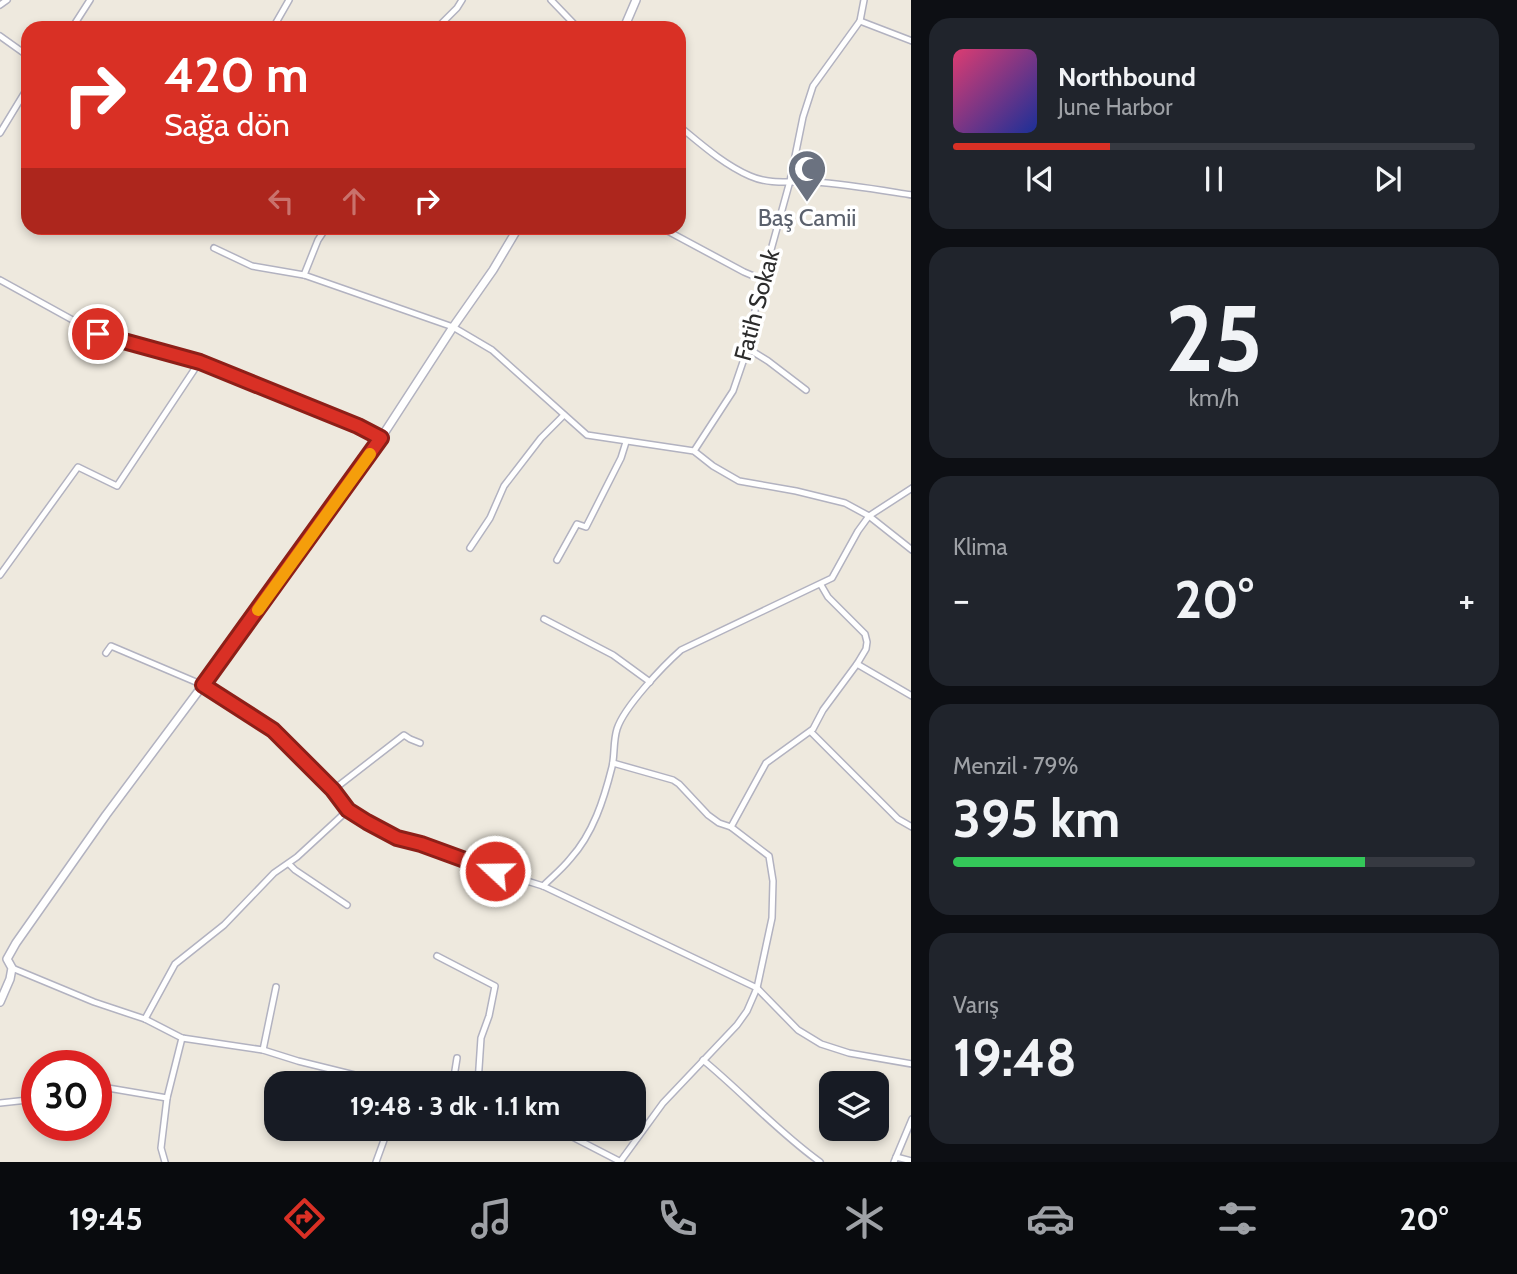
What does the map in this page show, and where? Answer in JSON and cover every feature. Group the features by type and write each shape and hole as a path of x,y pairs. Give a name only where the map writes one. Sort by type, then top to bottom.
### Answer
{"street":[{"path":"0,5 6,0"},
{"path":"76,21 90,0"},
{"path":"277,21 289,0"},
{"path":"444,21 463,0"},
{"path":"551,0 571,21"},
{"path":"627,21 636,0"},
{"name":"Fatih Sokak","path":"694,450 733,391 747,348 751,324 790,181 803,117 813,86 860,22 864,0"},
{"path":"860,22 911,41"},
{"path":"0,36 21,51"},
{"path":"0,133 21,98"},
{"path":"686,131 725,162 751,177 771,183 817,182 911,195"},
{"path":"304,275 321,235"},
{"path":"336,1071 263,1050 182,1038 145,1019 94,1002 12,968 3,958 381,438 514,235"},
{"path":"675,235 764,280"},
{"path":"214,248 251,266 304,275 453,327 492,350 587,435 694,450 713,466 739,481 845,503 869,516 911,549"},
{"path":"0,280 98,334 200,362 358,426 381,438"},
{"path":"747,348 806,390"},
{"path":"0,575 78,467 117,486 200,362"},
{"path":"470,548 490,518 504,486 541,438 564,415"},
{"path":"557,560 578,524 586,527 621,458 626,442"},
{"path":"543,886 571,858 590,830 600,808 613,763 612,749 617,728 626,711 667,663 681,650 832,578 869,516 911,489"},
{"path":"731,827 766,763 811,732 822,710 866,649 865,634 828,597 821,585"},
{"path":"544,618 613,655 650,682"},
{"path":"106,653 111,646 203,685 273,730 333,790 348,810 397,838 543,886 757,988 798,1030 821,1044 849,1053 911,1063"},
{"path":"857,664 911,695"},
{"path":"811,732 898,819 911,826"},
{"path":"333,790 404,735 419,743"},
{"path":"580,1141 620,1162 663,1102 737,1026 747,1010 757,988 772,918 773,881 769,856 731,827 708,816 673,780 613,763"},
{"path":"145,1019 176,964 224,925 274,873 289,864 348,810"},
{"path":"289,864 347,905"},
{"path":"437,956 495,986 481,1038 479,1071"},
{"path":"0,1002 12,968"},
{"path":"263,1050 276,986"},
{"path":"165,1162 161,1148 167,1098 182,1038"},
{"path":"455,1071 457,1058"},
{"path":"703,1060 733,1089 820,1162"},
{"path":"112,1089 167,1098"},
{"path":"0,1102 21,1100"},
{"path":"895,1160 911,1121"},
{"path":"376,1162 384,1141"}],"slow traffic":[{"path":"258,610 370,454"}],"place":[{"name":"Baş Camii","path":"807,203"}],"route":[{"path":"98,334 200,362 358,426 381,438 203,685 273,730 333,790 348,810 397,838 495,871"}]}
